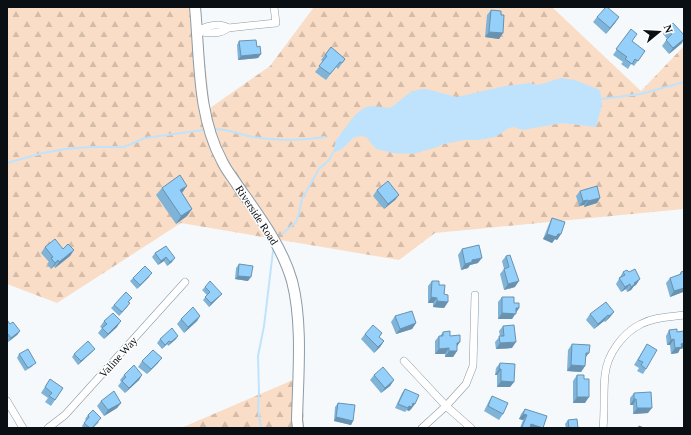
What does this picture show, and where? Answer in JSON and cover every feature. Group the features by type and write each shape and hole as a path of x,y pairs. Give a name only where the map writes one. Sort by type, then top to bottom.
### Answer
{"street":[{"name":"Riverside Road","path":"195,7 207,125 216,151 270,232 283,257 292,281 297,308 298,428"},
{"path":"197,31 206,33 224,32 228,28 276,23 274,7"},
{"name":"Valine Way","path":"48,428 65,415 185,282"},
{"path":"422,428 446,406 466,384 473,366 475,295"},
{"path":"603,428 605,416 605,374 611,354 624,337 642,324 665,317 684,315"},
{"path":"404,361 446,406 471,428"},
{"path":"7,401 23,428"}],"green space":[{"path":"7,7 199,7 210,108 270,66 314,7 552,7 641,91 684,46 684,209 435,233 399,260 181,223 57,303 7,284"},
{"path":"302,376 304,428 181,428"}],"water":[{"path":"561,78 575,80 600,90 602,105 596,127 562,123 523,130 513,127 495,137 479,140 464,140 444,144 413,154 393,153 376,149 366,137 361,136 353,138 342,149 333,153 336,140 355,115 360,111 366,107 373,106 390,108 406,95 415,90 426,89 457,97 505,86 530,83 538,85"}],"building":[{"path":"606,7 619,17 610,28 597,17"},
{"path":"491,10 501,11 501,15 504,15 503,33 489,32"},
{"path":"673,23 684,35 684,39 673,48 666,40 672,34 667,28"},
{"path":"631,29 637,34 632,41 645,51 638,61 635,59 632,64 625,59 627,57 616,49"},
{"path":"256,40 257,47 260,46 261,54 241,56 239,41"},
{"path":"331,47 345,59 342,63 340,62 330,74 319,66 327,56 325,55"},
{"path":"180,175 187,186 180,190 192,209 181,216 162,188"},
{"path":"388,181 399,195 388,204 377,190"},
{"path":"597,186 600,198 583,201 580,191"},
{"path":"552,218 565,222 561,234 558,234 556,237 547,234"},
{"path":"55,239 63,249 68,244 74,250 59,262 58,260 55,263 51,258 53,257 45,247"},
{"path":"479,245 482,258 472,260 472,262 465,264 462,249"},
{"path":"166,246 175,258 170,262 166,257 161,261 155,253"},
{"path":"510,255 519,281 508,284 504,269 509,267 506,256"},
{"path":"239,264 253,266 251,277 238,276"},
{"path":"145,266 152,273 140,285 133,278"},
{"path":"635,269 640,279 631,287 630,284 625,287 619,278 625,275 623,272 627,270 629,272"},
{"path":"684,271 684,288 674,291 670,278 681,274 681,272"},
{"path":"210,281 222,294 211,303 205,297 210,292 205,287"},
{"path":"432,281 439,281 439,285 445,285 444,294 448,295 448,302 437,301 437,298 431,297"},
{"path":"126,292 132,298 128,302 130,303 122,312 114,305"},
{"path":"502,297 514,297 514,303 519,303 519,308 516,308 516,314 502,313"},
{"path":"606,302 614,312 598,324 590,314"},
{"path":"193,307 200,316 188,327 181,319"},
{"path":"412,311 416,323 400,329 395,316"},
{"path":"113,313 121,321 108,334 102,328 107,324 104,321"},
{"path":"7,320 10,324 13,322 20,331 11,338 7,333"},
{"path":"373,325 382,333 379,337 384,341 378,347 365,334"},
{"path":"514,325 516,342 500,343 499,336 504,336 503,326"},
{"path":"172,328 178,336 165,345 160,339"},
{"path":"677,329 677,332 684,331 684,343 681,344 682,347 675,348 674,339 671,340 669,330"},
{"path":"450,331 450,336 460,335 460,342 457,343 457,351 449,351 449,348 439,349 439,336 443,336 443,332"},
{"path":"88,341 95,349 81,361 74,354"},
{"path":"572,344 590,345 589,353 586,353 585,366 571,365"},
{"path":"647,344 657,350 646,369 641,365 643,362 638,360"},
{"path":"28,349 36,363 28,368 19,354"},
{"path":"153,350 162,358 151,369 142,361"},
{"path":"500,363 515,364 514,382 501,381 501,369 499,369"},
{"path":"134,365 142,375 129,388 122,381 126,377 124,375"},
{"path":"383,367 394,380 385,388 374,375"},
{"path":"577,375 584,375 584,379 589,379 589,397 577,397"},
{"path":"50,379 63,388 55,400 49,396 52,393 45,387"},
{"path":"405,389 419,395 412,407 409,406 408,408 398,404"},
{"path":"114,391 121,403 108,410 101,401"},
{"path":"651,392 652,408 637,408 634,393"},
{"path":"492,396 508,403 503,414 488,406"},
{"path":"338,403 355,405 353,421 336,417"},
{"path":"525,409 547,416 543,428 531,424 530,428 522,427 527,415 523,414"},
{"path":"93,410 101,418 92,428 90,428 84,423 89,417 88,415"},
{"path":"577,419 578,428 569,428 568,420"}],"waterway":[{"path":"601,99 641,94 684,82"},
{"path":"213,129 271,139 298,140 325,137"},
{"path":"7,163 43,153 65,149 88,147 124,147 145,138 203,130"},
{"path":"282,234 296,222 302,199 319,169 329,160 333,153"},
{"path":"261,428 258,408 258,356 264,326 273,251"}]}
